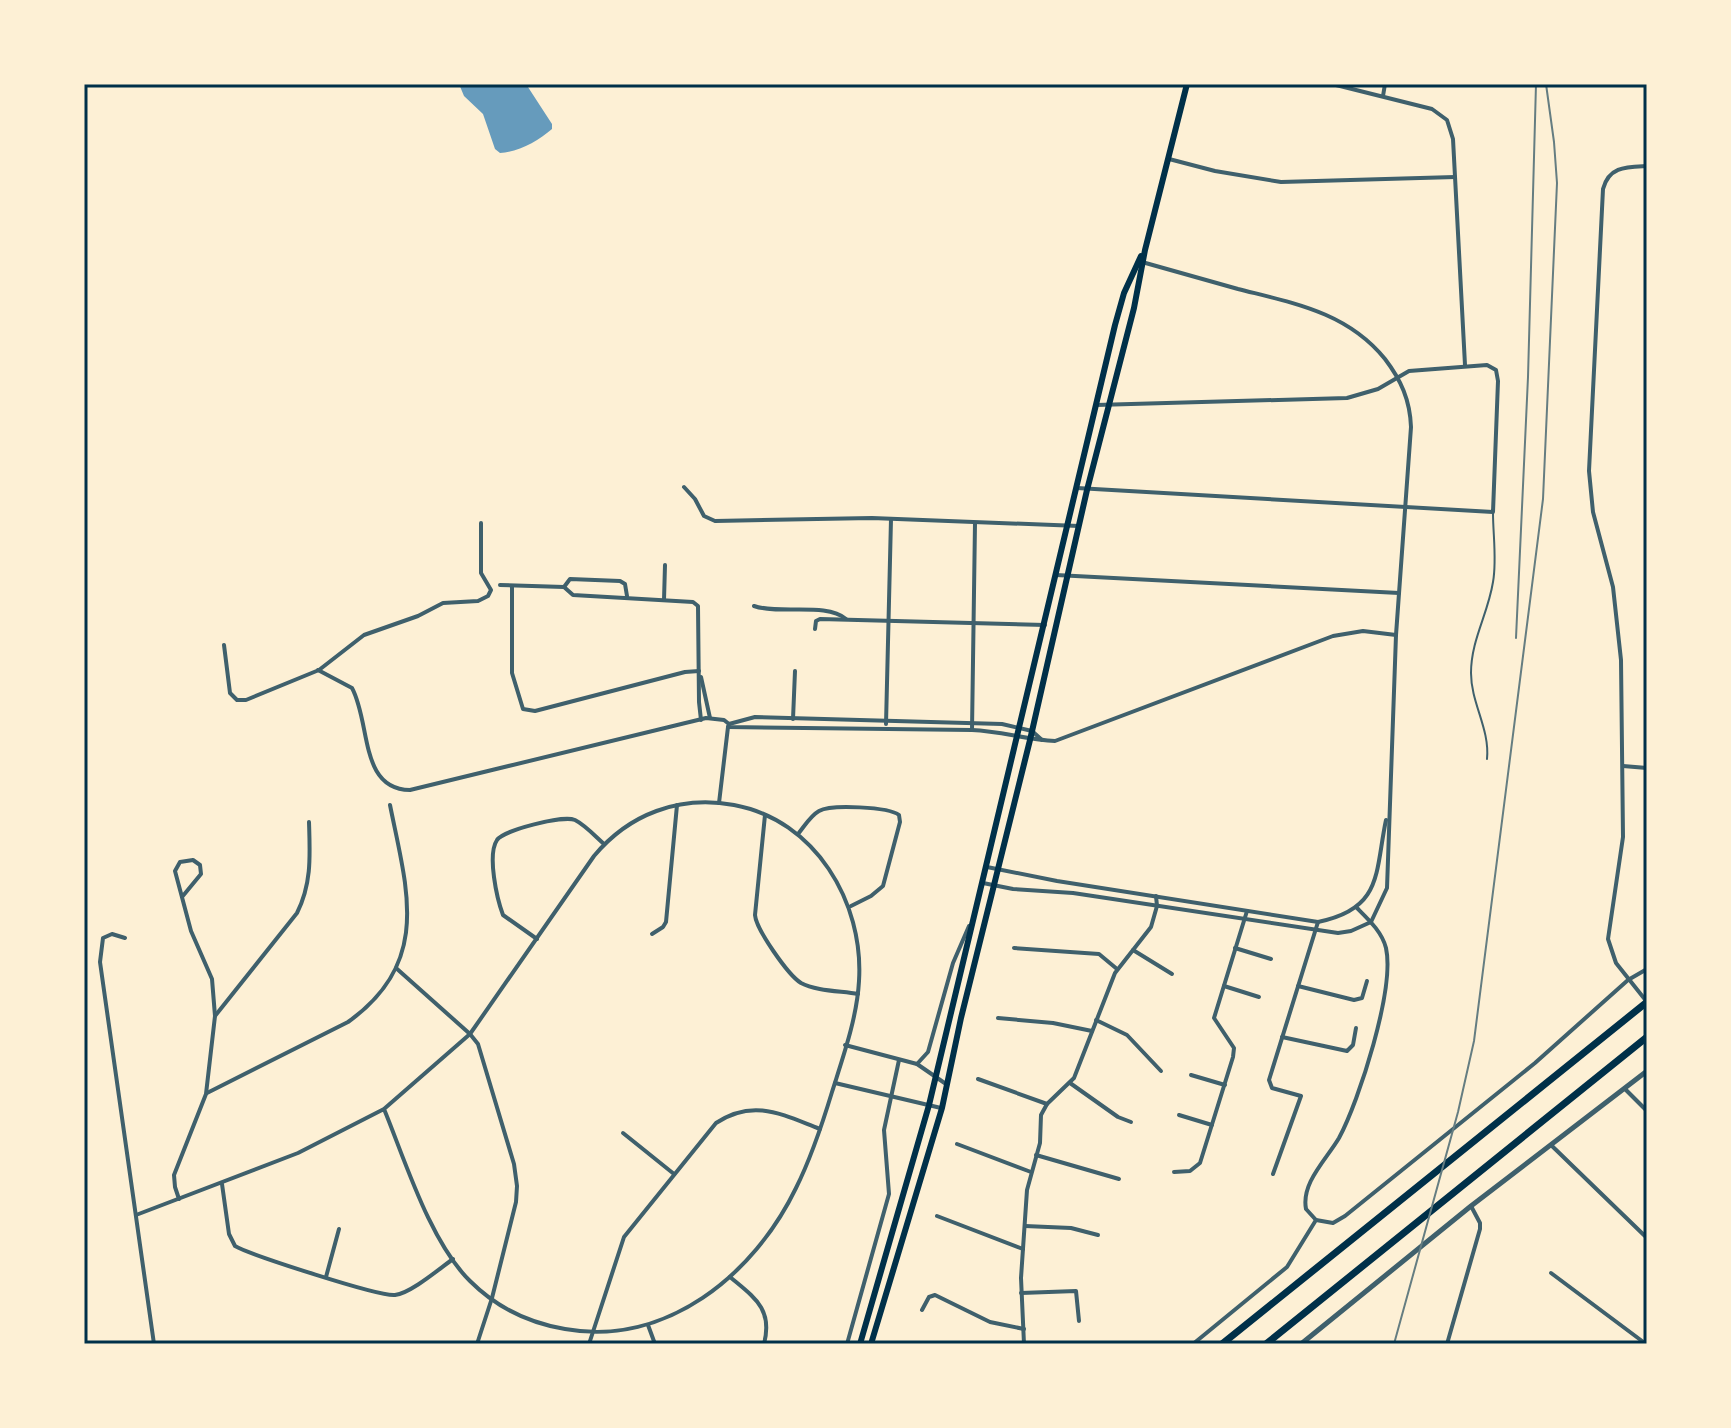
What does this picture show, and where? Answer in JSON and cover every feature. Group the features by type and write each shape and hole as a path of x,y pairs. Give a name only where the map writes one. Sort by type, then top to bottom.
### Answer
{"highway":[{"path":"1222,1344 1647,1002"},
{"path":"1266,1344 1647,1037"}],"main road":[{"path":"871,1344 942,1108 1141,262 1187,84"},
{"path":"860,1344 929,1105 1120,306 1141,262"}],"street":[{"path":"1332,84 1432,109 1447,120 1453,139 1465,365"},
{"path":"1383,96 1385,84"},
{"path":"1169,159 1215,171 1281,182 1455,177"},
{"path":"1647,166 1619,168 1610,174 1603,189 1589,471 1593,512 1613,587 1619,630 1623,837 1608,939 1616,963 1647,1002"},
{"path":"983,883 1345,932 1371,922 1387,888 1396,635 1411,417 1406,393 1366,339 1332,316 1141,262"},
{"path":"1077,488 1493,512 1498,376 1494,368 1487,365 1409,371 1378,389 1347,398 1096,405"},
{"path":"684,487 704,516 715,521 891,519 1079,526"},
{"path":"886,729 891,519"},
{"path":"224,645 230,693 237,700 266,694 318,670 364,635 406,621 443,603 473,603 488,596 491,590 481,573 481,523"},
{"path":"972,730 975,523"},
{"path":"664,600 665,565"},
{"path":"1056,575 1399,593"},
{"path":"564,587 570,579 620,581 625,584 627,597"},
{"path":"500,585 564,587 573,595 693,602 698,606 701,720"},
{"path":"512,586 512,673 523,709 535,711 699,671"},
{"path":"754,606 774,610 835,612 848,621"},
{"path":"815,629 818,619 1045,625"},
{"path":"729,726 972,730 1055,741 1333,636 1363,631 1396,635"},
{"path":"318,670 352,688 376,774 399,790 423,788 710,718 724,720 729,726 719,803"},
{"path":"699,671 710,718"},
{"path":"795,671 799,728"},
{"path":"729,726 749,718 972,723 1020,727 1032,731 1042,740"},
{"path":"1623,766 1647,768"},
{"path":"136,1215 298,1153 384,1109 470,1034 604,844 644,814 677,805 719,803 746,807 765,815 798,834 827,865 850,906 859,961 858,994 835,1083 796,1190 773,1225 730,1277 687,1309 648,1325 593,1332 555,1327 510,1312 470,1281 438,1236 384,1109"},
{"path":"206,1094 348,1022 366,1010 396,968 408,926 409,907 390,805"},
{"path":"652,934 666,922 677,805"},
{"path":"798,834 813,816 826,809 886,810 899,815 900,822 883,886 850,906"},
{"path":"987,867 1318,922 1357,908 1370,892 1378,875 1388,813"},
{"path":"765,815 755,915 758,927 801,983 858,994"},
{"path":"537,939 503,915 492,856 496,841 508,832 568,818 580,823 604,844"},
{"path":"215,1016 297,913 305,897 310,879 309,822"},
{"path":"179,1199 174,1175 206,1094 215,1016 212,979 191,931 175,871 180,862 193,860 200,865 201,874 182,897"},
{"path":"1024,1344 1021,1293 1023,1249 1031,1172 1041,1136 1041,1115 1047,1104 1070,1083 1117,969 1151,927 1157,906 1156,896"},
{"path":"1357,908 1371,922 1385,945 1388,965 1385,994 1362,1085 1353,1108 1338,1139 1306,1190 1306,1209 1316,1220 1333,1223 1345,1216 1535,1063 1628,980 1647,969"},
{"path":"1174,1172 1190,1171 1197,1166 1235,1052 1215,1022 1247,911"},
{"path":"917,1064 928,1052 953,963 975,913"},
{"path":"1273,1174 1301,1096 1270,1086 1269,1080 1318,922"},
{"path":"125,938 112,934 103,938 100,962 154,1344"},
{"path":"1014,948 1099,954 1117,969"},
{"path":"1235,948 1271,959"},
{"path":"1133,950 1172,974"},
{"path":"396,968 470,1034 482,1054 514,1164 516,1202 477,1344"},
{"path":"1298,986 1354,1000 1362,998 1367,981"},
{"path":"1224,986 1259,997"},
{"path":"998,1018 1092,1031"},
{"path":"1096,1020 1127,1035 1161,1071"},
{"path":"1282,1037 1347,1051 1353,1045 1356,1028"},
{"path":"845,1045 917,1064 947,1084"},
{"path":"847,1344 889,1194 884,1130 899,1060"},
{"path":"1301,1344 1471,1206 1647,1071"},
{"path":"1191,1075 1225,1085"},
{"path":"978,1079 1047,1104"},
{"path":"835,1083 942,1108"},
{"path":"1070,1083 1118,1117 1131,1122"},
{"path":"1625,1089 1647,1111"},
{"path":"589,1344 624,1237 716,1123 763,1109 820,1129"},
{"path":"1179,1115 1212,1125"},
{"path":"623,1133 675,1175"},
{"path":"957,1144 1031,1172"},
{"path":"1552,1146 1647,1238"},
{"path":"1036,1155 1119,1179"},
{"path":"222,1184 229,1234 235,1246 326,1277 385,1295 398,1295 453,1259"},
{"path":"1449,1343 1480,1229 1471,1206"},
{"path":"937,1216 1023,1249"},
{"path":"1193,1344 1287,1267 1316,1220"},
{"path":"1025,1226 1071,1228 1098,1235"},
{"path":"326,1277 339,1229"},
{"path":"1551,1273 1646,1344"},
{"path":"730,1277 762,1307 767,1330 764,1344"},
{"path":"1021,1293 1076,1291 1079,1321"},
{"path":"922,1310 929,1297 935,1295 990,1322 1024,1329"},
{"path":"648,1325 655,1344"},
{"path":"223,1344 238,1344"}],"lane":[{"path":"1487,759 1486,737 1472,690 1471,673 1475,636 1493,581 1493,512"}],"water":[{"path":"459,84 526,84 552,124 552,129 528,145 500,153 495,149 483,114 464,96"}],"railway":[{"path":"1516,638 1528,377 1536,84"},
{"path":"1394,1344 1458,1112 1474,1041 1543,499 1557,183 1546,84"}]}
